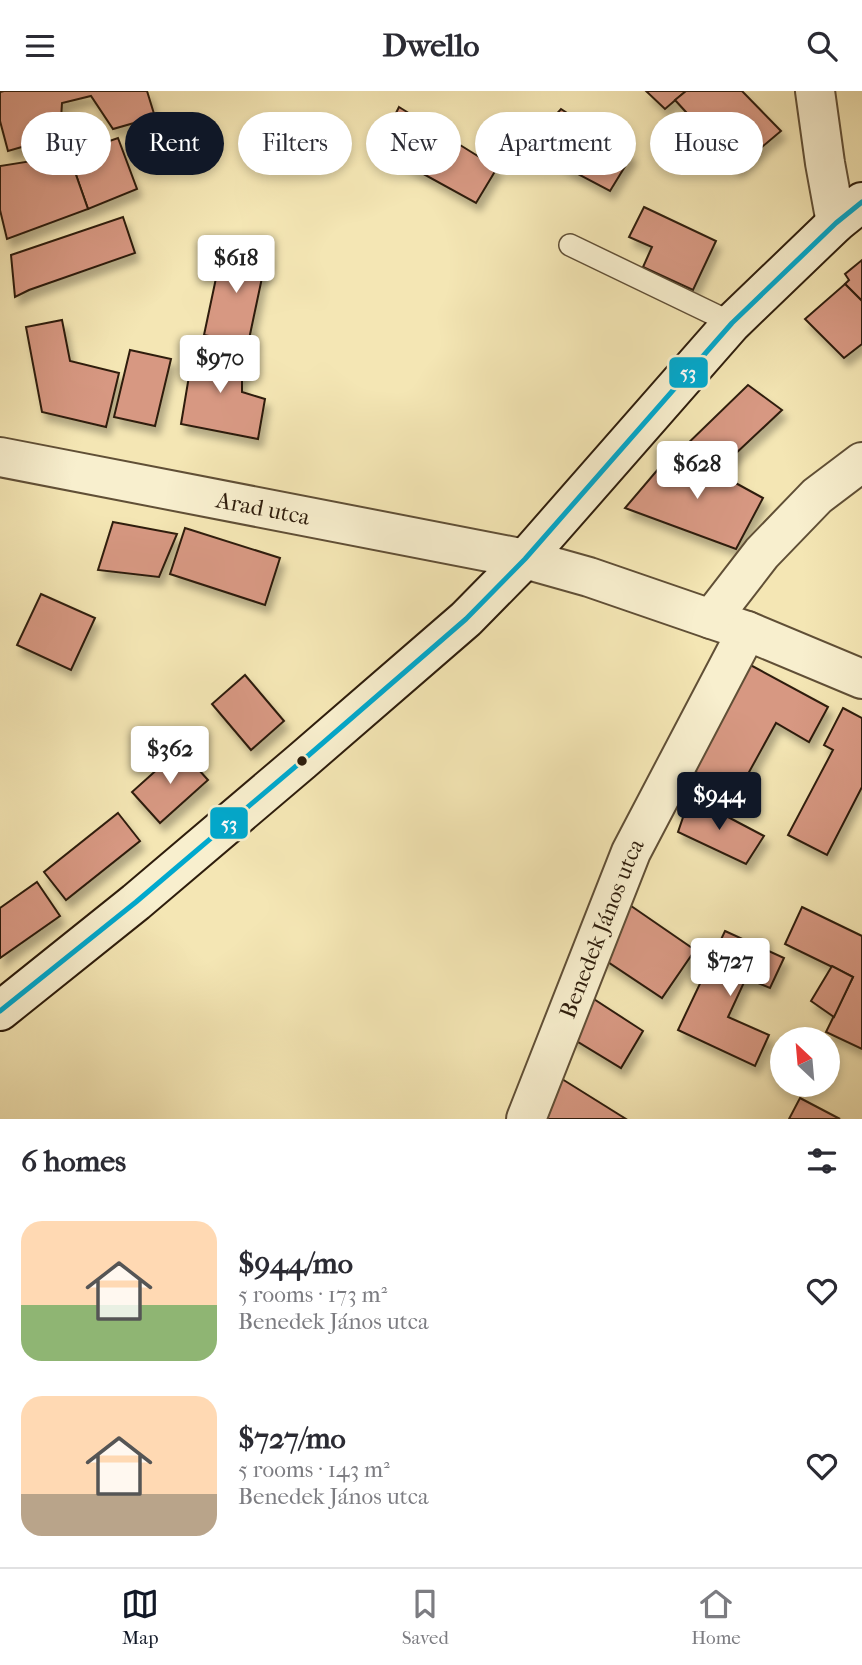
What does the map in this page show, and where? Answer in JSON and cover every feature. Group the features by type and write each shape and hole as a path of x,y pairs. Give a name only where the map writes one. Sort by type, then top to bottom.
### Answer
{"street":[{"path":"0,1011 136,902 466,619 525,559 732,323 849,212 812,94"},
{"name":"Arad utca","path":"0,457 525,559 589,577 747,631 862,679"},
{"path":"711,619 762,554 817,496 862,461"},
{"name":"Benedek János utca","path":"526,1119 631,852 747,631"}],"lane":[{"path":"570,245 732,323"}],"building":[{"path":"147,91 153,112 125,112 125,126 113,129 111,112 102,112 91,96 62,103 61,112 21,112 21,147 8,151 0,121 0,92"},
{"path":"646,91 686,91 665,109"},
{"path":"686,91 742,91 762,112 686,112 675,100"},
{"path":"763,113 781,131 763,146"},
{"path":"118,138 125,157 125,175 132,175 137,189 88,209 76,175 111,175 111,140"},
{"path":"461,146 475,154 475,175 493,175 476,203 425,175 461,175"},
{"path":"21,163 21,175 76,175 88,209 7,239 0,210 0,166"},
{"path":"580,175 620,175 610,191"},
{"path":"644,207 716,241 693,290 643,267 652,247 629,237"},
{"path":"123,217 135,253 15,297 11,255"},
{"path":"223,245 267,254 248,344 204,335"},
{"path":"862,260 862,301 845,284 849,280 845,274"},
{"path":"845,284 862,301 862,344 844,358 805,319"},
{"path":"62,320 70,361 119,373 106,427 42,412 26,327"},
{"path":"195,340 242,357 242,392 265,399 258,439 181,424"},
{"path":"130,350 171,359 155,426 114,417"},
{"path":"748,385 782,410 716,472 679,452"},
{"path":"679,452 763,498 736,549 625,508 671,454"},
{"path":"113,522 177,534 159,577 98,570"},
{"path":"185,528 280,558 265,605 170,574"},
{"path":"41,594 95,618 71,670 17,645"},
{"path":"743,661 828,707 809,742 776,723 737,794 686,767"},
{"path":"245,675 284,721 251,750 212,704"},
{"path":"843,708 862,718 862,787 827,855 788,835 833,750 824,745"},
{"path":"180,749 208,780 160,823 132,792"},
{"path":"690,797 764,836 746,864 678,832"},
{"path":"118,813 140,841 66,900 44,872"},
{"path":"37,882 60,916 0,958 0,908"},
{"path":"621,899 695,950 662,998 599,956"},
{"path":"802,907 862,936 862,1049 840,1039 840,1027 828,1027 853,977 785,944"},
{"path":"725,931 784,958 770,988 746,978 728,1017 769,1035 755,1066 678,1030"},
{"path":"832,966 853,977 834,1017 811,1001"},
{"path":"583,992 643,1031 621,1068 565,1034"},
{"path":"562,1079 626,1119 548,1119 535,1112"},
{"path":"800,1098 840,1119 789,1119"}],"transit line":[{"name":"53","path":"0,1011 136,902 466,619 525,559 732,323 836,223 862,202"}]}
